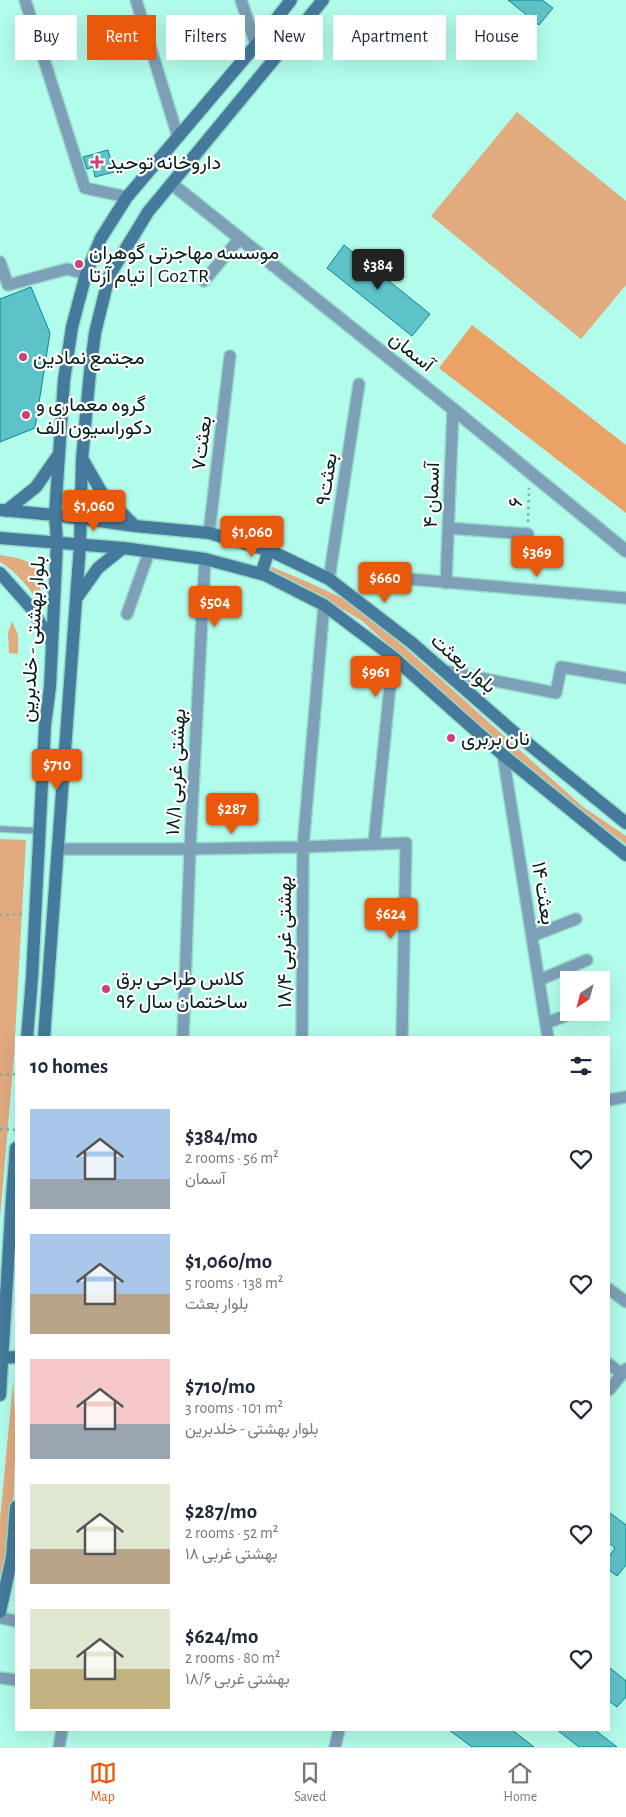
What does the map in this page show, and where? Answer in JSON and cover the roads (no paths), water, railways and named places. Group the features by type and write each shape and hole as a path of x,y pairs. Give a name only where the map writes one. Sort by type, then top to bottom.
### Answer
{"main road":[{"name":"بلوار بهشتی - خلدبرین","path":"279,15 291,0"},
{"name":"بلوار بهشتی - خلدبرین","path":"44,1036 80,545 82,459 95,333 109,276 148,212 324,0"},
{"name":"بلوار بهشتی - خلدبرین","path":"27,1036 41,831 45,724 50,687 57,542 55,515 64,380 72,327 86,274 101,238 127,197 255,46"},
{"path":"3,511 36,487 59,454"},
{"path":"82,459 102,493 135,526"},
{"name":"بلوار بعثت","path":"3,511 55,515 135,526 209,533 269,550 329,579 446,671 515,733 626,823"},
{"path":"0,538 123,548 205,559 260,574 324,605 393,658 503,755 626,855"},
{"path":"75,601 98,568 123,548"},
{"path":"260,574 269,550"},
{"path":"0,574 32,609 52,643"},
{"path":"50,687 69,688"},
{"path":"0,1396 15,1160"},
{"path":"2,1358 15,1357"},
{"path":"0,1612 12,1557 15,1532"}],"street":[{"path":"25,0 85,188 127,197"},
{"path":"136,0 178,137"},
{"path":"241,0 255,42"},
{"name":"آسمان","path":"172,184 453,408 626,551"},
{"path":"204,281 240,238"},
{"path":"0,262 4,287 67,269 86,274"},
{"name":"بعثت۷","path":"209,533 230,356"},
{"name":"بعثت۹","path":"329,579 359,384"},
{"name":"۴ آسمان","path":"446,583 453,408"},
{"path":"448,528 528,534"},
{"path":"127,614 149,552"},
{"name":"بهشتی غربی ۱۸/۱","path":"183,1036 190,849 205,559"},
{"path":"389,582 409,579 626,598"},
{"name":"بهشتی غربی ۱۸/۴","path":"302,1036 303,847 324,605"},
{"path":"374,843 393,658"},
{"path":"446,671 556,693 562,667 626,678"},
{"name":"بعثت ۱۴","path":"503,755 548,1036"},
{"path":"59,849 190,849 406,843 402,1036"},
{"path":"532,936 576,919"},
{"path":"539,980 587,960"},
{"path":"546,1023 560,1018"},
{"path":"610,1100 626,1097"},
{"path":"610,1290 626,1302"},
{"path":"610,1364 624,1371 610,1389"},
{"path":"0,1618 15,1621"},
{"path":"0,1678 15,1680"},
{"path":"59,1747 62,1731"},
{"path":"335,1747 339,1731"}],"lane":[{"path":"0,829 41,831"}],"place":[{"name":"داروخانه توحید","path":"97,162"},
{"name":"موسسه مهاجرتی گوهران تیام آرتا | Go2TR","path":"79,264"},
{"name":"مجتمع نمادین","path":"23,357"},
{"name":"گروه معماری و دکوراسیون الف","path":"26,415"},
{"name":"نان بربری","path":"451,738"},
{"name":"کلاس طراحی برق ساختمان سال ۹۶","path":"106,989"}]}
